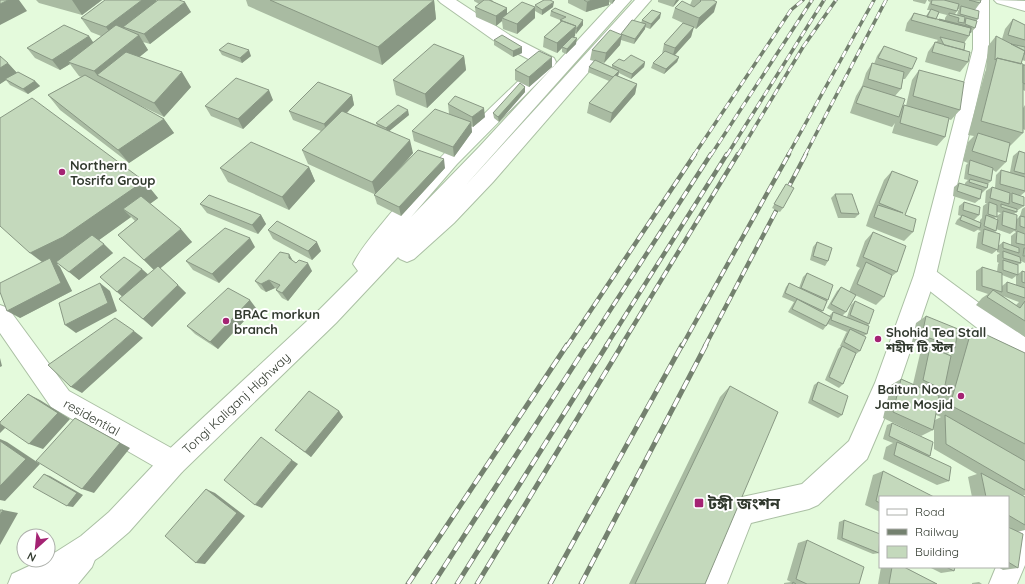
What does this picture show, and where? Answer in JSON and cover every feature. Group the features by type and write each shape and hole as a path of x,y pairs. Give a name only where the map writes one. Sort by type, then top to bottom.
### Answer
{"main road":[{"path":"446,0 505,40 548,62"},
{"path":"328,316 377,244 414,197 608,0"},
{"name":"Tongi Kaliganj Highway","path":"22,584 59,567 92,546 119,522 173,462 328,316 486,152 623,0"},
{"path":"328,316 403,256 448,217 486,177 643,0"},
{"path":"713,584 742,511 810,496 858,450 887,384 925,275 981,49 981,0"},
{"path":"1002,0 1025,6"},
{"path":"925,275 1025,351"},
{"name":"residential","path":"0,315 60,399 173,462"},
{"path":"1003,584 1025,529"},
{"path":"59,584 92,546"}],"building":[{"path":"0,0 8,0 0,4"},
{"path":"105,0 142,0 106,27 81,18"},
{"path":"158,0 179,0 185,2 144,34 123,27"},
{"path":"270,0 434,0 378,47"},
{"path":"484,0 489,0 507,8 496,16 475,7"},
{"path":"544,0 554,2 542,10 535,5"},
{"path":"700,0 713,0 717,2 699,18 675,8 682,1 694,7 701,1"},
{"path":"932,0 944,0 959,4 957,11 931,4"},
{"path":"969,0 981,0 980,3"},
{"path":"522,2 535,7 517,24 502,18"},
{"path":"961,6 979,11 978,19 960,14"},
{"path":"555,8 583,20 577,28 575,28 576,26 560,20 566,17 551,11"},
{"path":"931,9 939,12 936,19 927,17"},
{"path":"652,10 661,13 651,24 642,20"},
{"path":"914,13 971,28 969,36 911,20"},
{"path":"949,13 965,17 964,23 958,22 959,18 949,15"},
{"path":"966,18 977,21 975,28 965,24"},
{"path":"1013,19 1025,25 1025,40 1008,35"},
{"path":"632,20 646,24 635,39 621,34"},
{"path":"939,20 971,27 971,28"},
{"path":"562,21 576,26 557,43 544,37"},
{"path":"683,23 694,27 675,48 664,44"},
{"path":"64,25 89,36 52,60 27,48"},
{"path":"116,25 139,35 94,71 68,62"},
{"path":"610,30 622,35 606,53 592,50"},
{"path":"502,35 522,47 513,51 494,40"},
{"path":"996,36 1025,51 1021,64 997,58 995,60"},
{"path":"572,37 577,38 567,49 562,47"},
{"path":"940,37 965,43 964,50 944,45"},
{"path":"935,42 970,52 968,62 932,52"},
{"path":"228,43 249,50 240,58 219,50"},
{"path":"434,44 464,56 425,94 393,80"},
{"path":"1011,44 1025,47 1025,51"},
{"path":"884,46 917,58 912,69 878,58"},
{"path":"539,51 552,57 529,77 515,70"},
{"path":"665,51 679,57 666,69 653,63"},
{"path":"126,52 182,72 154,103 97,75"},
{"path":"631,55 645,62 632,74 612,65 619,59 624,61"},
{"path":"0,56 8,63 0,68"},
{"path":"997,58 1023,64 1023,133 981,121"},
{"path":"595,60 619,71 613,77 589,67"},
{"path":"872,63 904,72 901,89 868,79"},
{"path":"1023,65 1025,65 1025,84 1023,83"},
{"path":"919,70 964,82 960,110 913,96"},
{"path":"18,72 35,81 23,89 5,79"},
{"path":"85,75 164,119 118,150 48,95"},
{"path":"615,75 637,84 612,113 589,103"},
{"path":"236,78 269,90 238,119 205,106"},
{"path":"318,82 352,95 324,124 289,111"},
{"path":"520,83 525,87 498,117 493,113"},
{"path":"863,86 905,99 899,117 856,103"},
{"path":"455,96 484,108 472,117 448,104"},
{"name":"Northern Tosrifa Group","path":"32,98 144,181 63,237 30,253 0,226 0,118"},
{"path":"398,105 408,110 386,128 376,123"},
{"path":"904,105 949,118 945,137 900,123"},
{"path":"435,109 471,122 453,147 412,131"},
{"path":"342,111 410,140 372,182 302,150"},
{"path":"978,133 1010,143 1006,162 972,151"},
{"path":"251,142 309,167 282,197 220,168"},
{"path":"418,150 444,159 399,207 374,195"},
{"path":"1019,151 1025,153 1025,174 1014,171"},
{"path":"970,160 993,168 991,181 968,174"},
{"path":"1001,170 1025,177 1025,191 1000,184"},
{"path":"892,171 918,181 905,215 916,219 913,232 874,217 878,205 903,213 879,203"},
{"path":"970,179 988,184 987,188 969,182"},
{"path":"959,183 982,190 980,199 957,191"},
{"path":"786,184 794,188 783,208 774,204"},
{"path":"992,187 1010,193 1009,204 990,198"},
{"path":"1012,193 1024,197 1024,206 1012,202"},
{"path":"835,194 852,194 859,214 841,213"},
{"path":"209,195 261,215 252,225 200,204"},
{"path":"141,196 181,229 144,260 118,235 138,219 123,209"},
{"path":"964,202 980,207 979,215 963,210"},
{"path":"989,202 997,205 997,217 988,214"},
{"path":"1001,204 1017,209 1017,212 1001,207"},
{"path":"1003,211 1017,215 1016,230 1002,225"},
{"path":"962,215 981,223 980,228 960,220"},
{"path":"986,215 998,220 996,231 984,226"},
{"path":"1020,216 1025,217 1025,228 1020,226"},
{"path":"277,221 317,242 308,251 268,230"},
{"path":"225,228 250,238 212,274 186,261"},
{"path":"984,229 1000,234 998,250 982,244"},
{"path":"1017,231 1025,234 1025,245 1016,243"},
{"path":"873,232 906,246 897,272 863,257"},
{"path":"92,235 104,244 69,272 56,262"},
{"path":"817,242 832,248 828,261 813,256"},
{"path":"1003,242 1019,248 1019,253 1003,248"},
{"path":"1024,248 1025,256 1023,256"},
{"path":"1003,251 1020,257 1021,263 1003,258"},
{"path":"280,252 289,254 289,258 296,263 299,260 308,263 282,293 276,290 280,285 269,280 261,284 255,281"},
{"path":"124,257 142,269 117,292 100,277"},
{"path":"50,258 61,283 7,311 0,292 0,283"},
{"path":"1003,260 1018,265 1018,275 1003,270"},
{"path":"866,262 892,275 884,297 857,284"},
{"path":"158,266 178,285 143,319 119,299"},
{"path":"982,267 1002,273 1002,292 982,286"},
{"path":"1022,271 1025,272 1025,283 1022,282"},
{"path":"807,273 833,285 828,300 801,288"},
{"path":"1007,282 1025,288 1025,298 1007,292"},
{"path":"100,283 108,303 65,325 59,303"},
{"path":"789,283 827,301 823,311 785,293"},
{"path":"841,287 856,295 846,312 831,304"},
{"path":"228,288 250,300 210,342 187,326"},
{"path":"993,290 1020,308 1025,301 1025,321 987,297"},
{"path":"797,299 831,317 826,326 792,309"},
{"path":"855,301 874,310 869,324 850,315"},
{"path":"833,312 869,326 867,334 831,320"},
{"path":"926,316 958,329 955,348 922,335"},
{"path":"115,318 134,331 71,387 48,365"},
{"path":"972,328 1025,353 1025,444 950,405"},
{"path":"850,329 866,337 860,351 844,342"},
{"path":"842,346 856,353 843,384 829,377"},
{"path":"930,347 951,356 944,390 923,380"},
{"path":"901,379 939,396 933,430 893,412"},
{"path":"818,382 848,396 842,415 812,400"},
{"name":"টঙ্গী জংশন","path":"730,386 778,412 705,584 635,584"},
{"path":"309,391 339,411 305,452 275,430"},
{"path":"28,394 58,413 29,444 0,424 0,422"},
{"path":"945,415 1025,461 1025,490 946,444"},
{"path":"75,418 120,443 82,489 36,461"},
{"path":"892,423 933,442 930,456 889,436"},
{"path":"261,437 292,460 255,505 224,480"},
{"path":"0,441 26,459 0,486"},
{"path":"897,442 951,467 949,481 894,455"},
{"path":"883,471 932,496 879,496 879,502 876,501"},
{"path":"981,473 1025,497 1025,525 1009,516 1009,496 986,496"},
{"path":"44,474 77,493 67,506 33,487"},
{"path":"206,489 237,513 196,563 165,536"},
{"path":"844,520 879,534 879,553 842,538"},
{"path":"1009,527 1023,534 1018,568 1009,563"},
{"path":"807,540 864,567 859,584 807,584 796,579"},
{"path":"892,568 906,568 937,584 889,584"},
{"path":"948,568 955,568 954,571"}],"railway":[{"path":"694,155 791,10 803,0"},
{"path":"711,155 812,0"},
{"path":"727,155 824,0"},
{"path":"738,155 803,47 836,0"},
{"path":"788,155 874,0"},
{"path":"805,155 886,0"},
{"path":"567,346 695,154"},
{"path":"587,346 711,154"},
{"path":"606,346 727,154"},
{"path":"621,346 738,154"},
{"path":"682,346 789,154"},
{"path":"705,346 806,154"},
{"path":"408,584 567,345"},
{"path":"433,584 587,345"},
{"path":"457,584 607,345"},
{"path":"477,584 622,345"},
{"path":"550,584 682,345"},
{"path":"581,584 706,345"}],"place":[{"name":"Northern Tosrifa Group","path":"62,172"},
{"name":"BRAC morkun branch","path":"226,321"},
{"name":"Shohid Tea Stall শহীদ টি স্টল","path":"878,339"},
{"name":"Baitun Noor Jame Mosjid","path":"961,396"},
{"name":"টঙ্গী জংশন","path":"699,503"}]}
